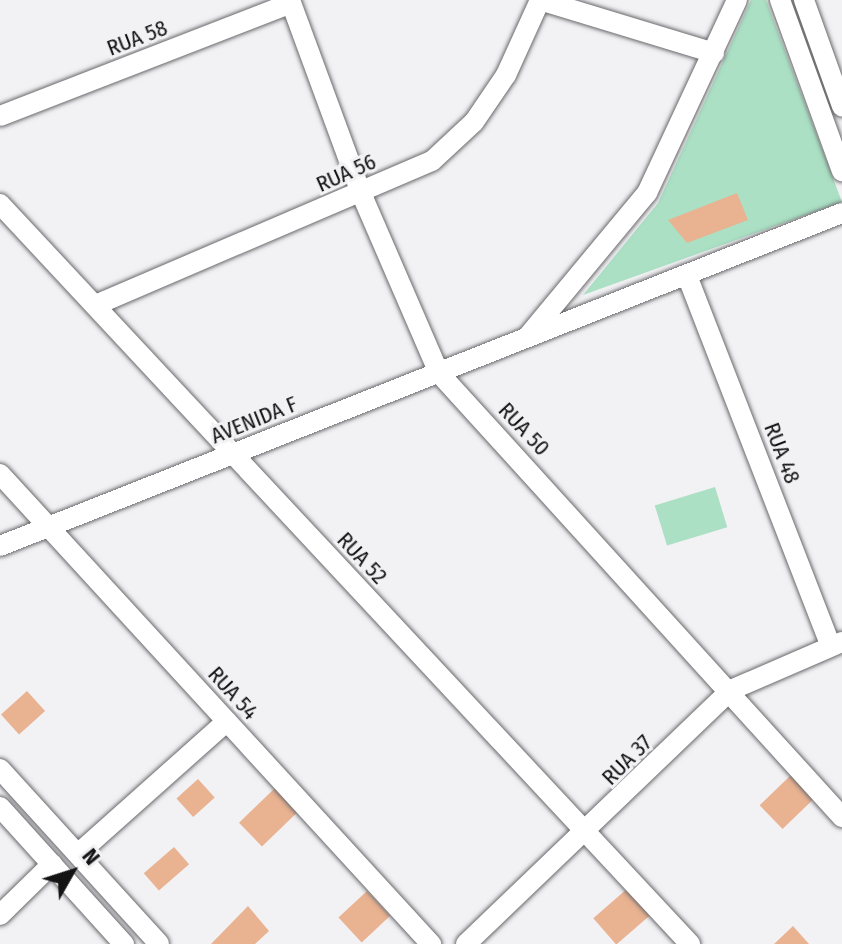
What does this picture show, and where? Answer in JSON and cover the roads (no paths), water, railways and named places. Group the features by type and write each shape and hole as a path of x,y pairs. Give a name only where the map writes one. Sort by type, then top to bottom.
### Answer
{"street":[{"path":"540,0 714,53"},
{"name":"RUA 56","path":"98,304 432,161 474,122 506,75 540,0"},
{"name":"AVENIDA F","path":"526,338 647,193 737,0"},
{"path":"780,0 842,171"},
{"path":"804,0 842,106"},
{"name":"RUA 50","path":"290,2 361,193 439,373 731,690 842,817"},
{"name":"RUA 58","path":"0,116 290,2"},
{"name":"RUA 52","path":"0,204 98,304 232,454 690,944"},
{"name":"AVENIDA F","path":"0,546 526,338 688,278 842,213"},
{"name":"RUA 48","path":"688,278 836,644"},
{"name":"RUA 54","path":"0,474 431,944"},
{"name":"RUA 37","path":"466,944 587,832 731,690 836,644"},
{"path":"79,853 227,721"},
{"path":"0,769 159,944"},
{"path":"0,807 124,944"},
{"path":"0,915 52,864"}]}
